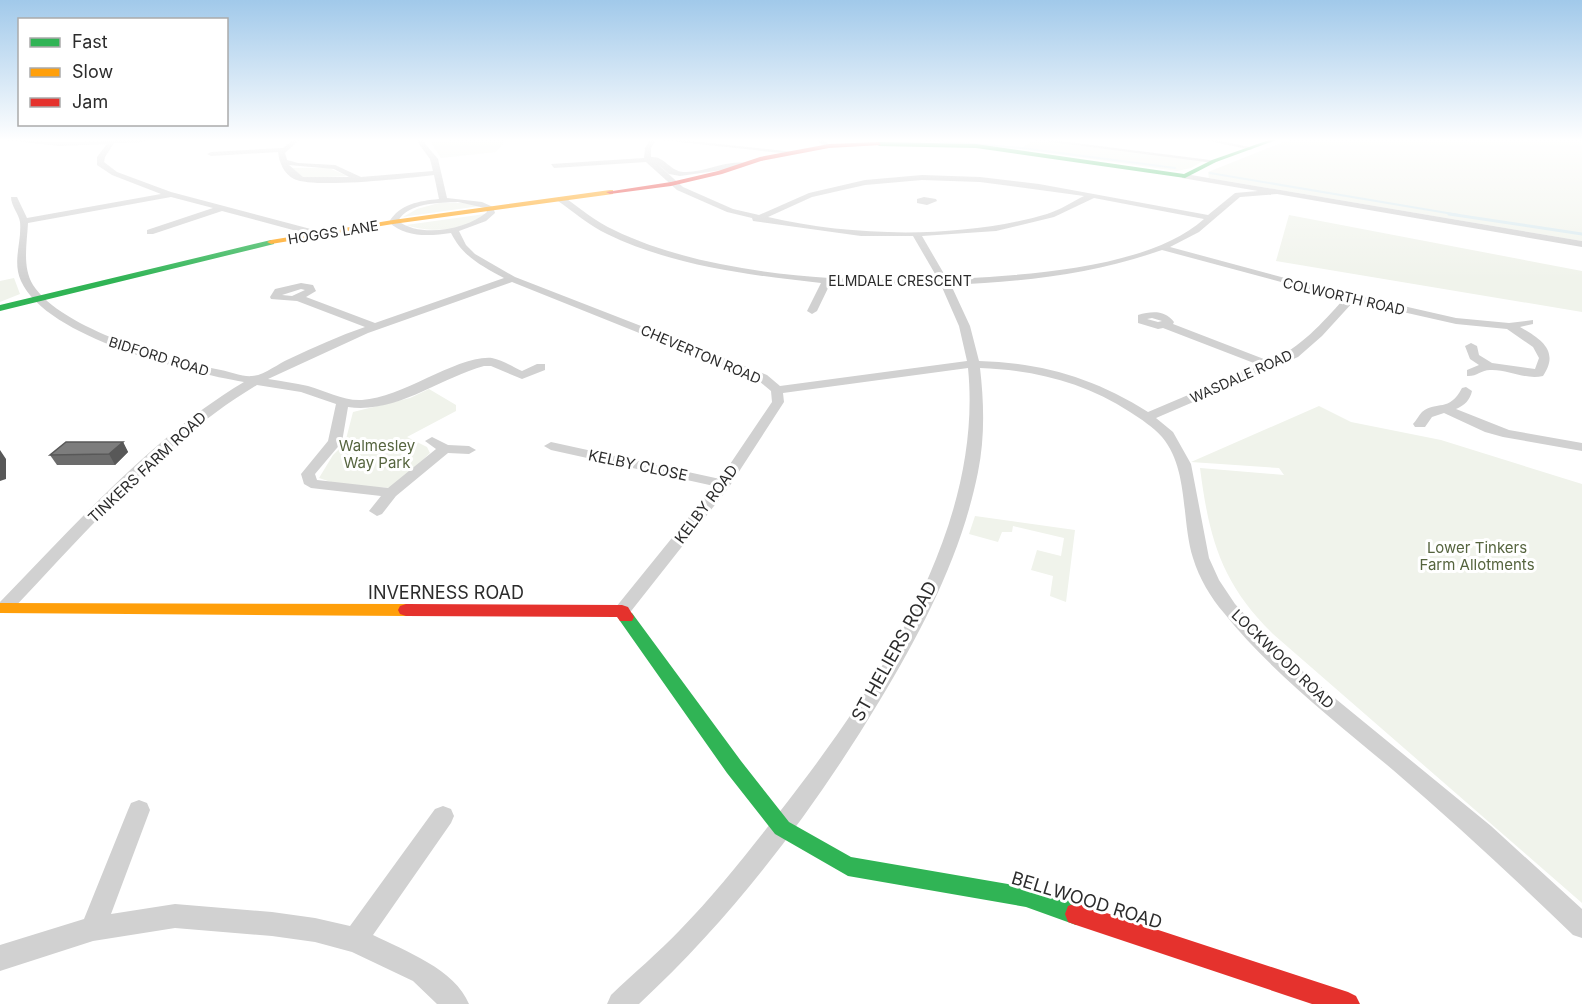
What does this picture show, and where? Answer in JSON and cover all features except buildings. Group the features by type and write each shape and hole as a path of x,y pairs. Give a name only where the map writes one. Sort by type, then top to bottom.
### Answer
{"street":[{"path":"148,187 319,234"},
{"path":"440,187 444,201"},
{"name":"HOGGS LANE","path":"0,308 260,244 393,222 650,187"},
{"path":"676,187 702,202 756,219 802,228 844,232 965,231 1024,222 1068,209 1091,196"},
{"path":"756,219 802,196 841,187"},
{"path":"865,187 915,189 922,187"},
{"path":"1039,187 1210,218"},
{"path":"1226,187 1235,192 1236,196 1274,193"},
{"path":"1238,187 1582,243"},
{"path":"24,221 174,194"},
{"name":"ELMDALE CRESCENT","path":"561,199 574,212 632,241 681,257 729,268 827,280 943,283 1030,277 1066,272 1123,259 1161,247 1195,231 1236,196"},
{"path":"14,199 24,221 21,255 24,277 39,298"},
{"path":"444,201 470,201 482,204 490,209 491,213 483,221 454,230 412,231 400,228 393,222 398,214 409,209 444,201"},
{"path":"150,232 225,207"},
{"name":"CHEVERTON ROAD","path":"454,230 462,246 472,256 512,279 763,378 777,390 972,364"},
{"name":"ST HELIERS ROAD","path":"620,1004 684,945 783,828 870,700 919,613 955,533 976,436 977,409 972,364 967,332 954,300 916,233"},
{"name":"COLWORTH ROAD","path":"1161,247 1213,263 1351,298 1456,321 1509,326 1529,322"},
{"name":"TINKERS FARM ROAD","path":"2,608 112,497 187,426 221,401 255,380 310,353 375,327 512,279"},
{"path":"812,311 827,280"},
{"name":"BIDFORD ROAD","path":"39,298 88,332 115,344 206,371 305,388 342,404"},
{"path":"299,298 375,327"},
{"name":"WASDALE ROAD","path":"1147,417 1294,355 1318,334 1351,298"},
{"path":"1166,325 1269,365"},
{"path":"1471,346 1474,357 1488,366 1525,374 1539,373 1545,364 1539,343 1509,326"},
{"path":"391,493 310,484 308,474 335,442 342,404 364,404 385,400 484,362 494,362 535,382"},
{"name":"LOCKWOOD ROAD","path":"972,364 1018,366 1089,385 1119,399 1147,417 1168,435 1184,464 1201,558 1211,581 1229,608 1302,682 1483,833 1582,926"},
{"path":"1471,373 1488,366"},
{"path":"522,375 541,367"},
{"name":"KELBY ROAD","path":"622,611 724,484 778,402 777,390"},
{"path":"1420,424 1427,414 1459,404 1465,398 1466,391"},
{"path":"1445,409 1499,432 1582,447"},
{"path":"432,441 445,449 469,450"},
{"name":"KELBY CLOSE","path":"551,446 724,484"},
{"path":"377,511 391,493 445,449"},
{"name":"INVERNESS ROAD","path":"2,608 622,611"},
{"path":"622,611 734,767 783,828"},
{"path":"93,929 139,810"},
{"path":"355,940 443,816"},
{"name":"BELLWOOD ROAD","path":"783,828 848,866 1026,897 1348,1004"},
{"path":"0,958 93,929 175,916 315,930 355,940 422,972 456,1004"}],"green space":[{"path":"1261,187 1582,187 1582,241"},
{"path":"439,203 480,206 403,217 417,209"},
{"path":"485,214 458,228 436,230 406,225"},
{"path":"1289,215 1582,271 1582,312 1276,261"},
{"path":"14,278 20,294 0,302 0,281"},
{"name":"Walmesley Way Park","path":"429,389 456,405 456,411 407,437 427,447 430,453 393,488 343,486 319,478 333,455 345,443 353,412 410,398"},
{"name":"Lower Tinkers Farm Allotments","path":"1319,406 1351,422 1441,440 1582,484 1582,903 1273,634 1255,615 1229,578 1213,538 1200,468 1284,475 1279,468 1191,462"},
{"path":"975,516 1075,530 1066,602 1050,596 1053,576 1031,570 1037,550 1061,556 1064,538 1013,526 1012,532 1002,532 998,542 969,534"}],"waterway":[{"path":"1292,187 1459,215"},
{"path":"1449,214 1582,234"}],"traffic: fast":[{"path":"0,308 271,242"},
{"path":"626,617 734,767 782,828 848,866 1026,897 1076,914"}],"traffic: slow":[{"path":"271,242 393,222 610,192"},
{"path":"0,608 406,610"}],"traffic: jam":[{"path":"610,192 649,187"},
{"path":"406,610 622,611 626,617"},
{"path":"1076,914 1348,1004"}]}
